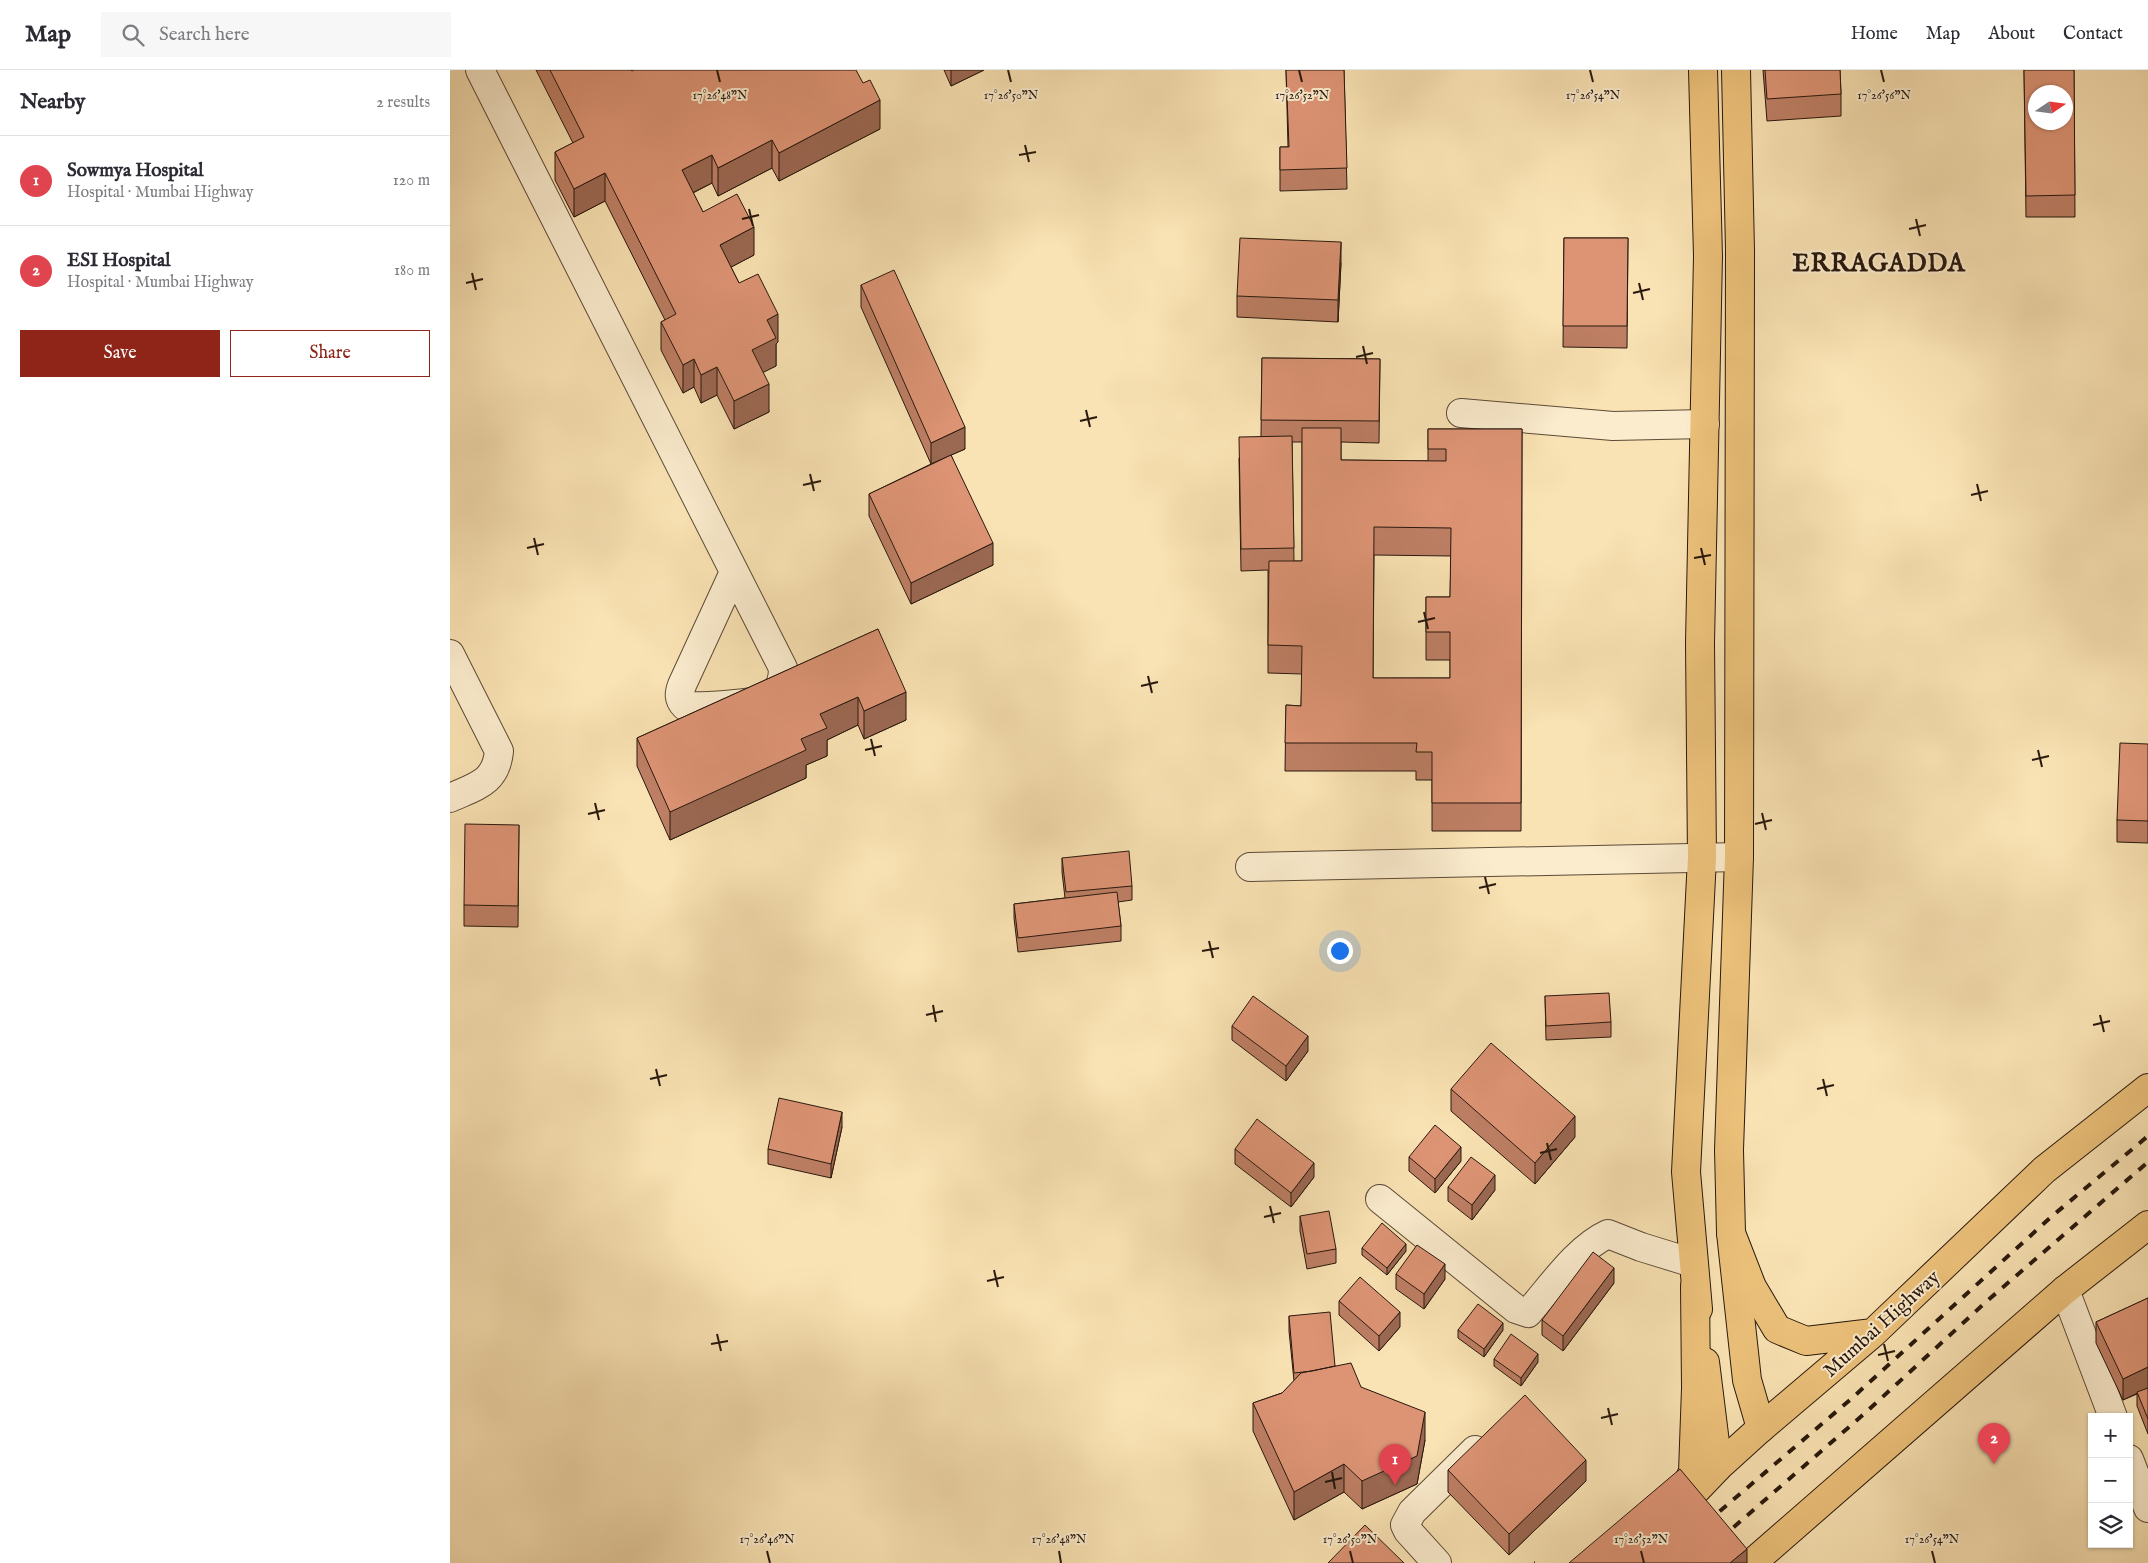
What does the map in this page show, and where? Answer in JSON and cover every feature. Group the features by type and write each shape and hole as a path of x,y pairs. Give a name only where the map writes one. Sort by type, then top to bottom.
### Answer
{"main road":[{"path":"1703,70 1708,256 1700,642 1702,858 1686,1172 1694,1274 1718,1467"},
{"path":"1736,70 1740,250 1739,858 1730,1150 1731,1232 1747,1380 1760,1428"},
{"name":"Mumbai Highway","path":"1618,1563 1672,1515 1718,1467 1760,1428 1873,1333 2044,1170 2148,1088"},
{"path":"1752,1563 2065,1290 2148,1225"},
{"path":"1731,1232 1752,1287 1778,1329 1806,1340 1873,1333"},
{"path":"1672,1515 1693,1472 1696,1388 1694,1274"}],"street":[{"path":"480,70 783,668 783,680 777,690 768,698 753,701 686,706 681,702 679,694 682,684 734,572"},
{"path":"1461,413 1613,426 1705,424"},
{"path":"450,654 499,751 498,766 491,776 478,785 450,798"},
{"path":"1250,867 1739,858"},
{"path":"1380,1200 1516,1309 1528,1312 1582,1252 1596,1240 1608,1234 1641,1247 1694,1274"},
{"path":"2065,1290 2111,1413"},
{"path":"1438,1563 1408,1531 1405,1525 1406,1520 1490,1436"},
{"path":"2133,1469 2148,1508"}],"building":[{"path":"550,70 856,70 863,83 870,80 880,100 779,153 772,140 718,168 712,155 682,170 703,212 737,194 754,227 720,245 739,283 758,274 778,314 767,320 776,338 752,350 769,384 734,401 717,367 701,375 694,359 683,365 661,322 676,314 605,173 574,189 555,152 584,137"},
{"path":"1286,70 1344,70 1347,168 1280,170 1280,147 1289,147"},
{"path":"1765,70 1840,70 1841,94 1767,99"},
{"path":"2024,70 2074,70 2075,195 2026,196"},
{"path":"1240,238 1341,242 1338,300 1237,296"},
{"path":"1564,238 1628,238 1627,326 1563,326"},
{"path":"894,270 965,427 931,443 861,285"},
{"path":"1262,358 1380,359 1379,421 1261,420"},
{"path":"1302,428 1341,428 1341,460 1446,461 1446,449 1428,449 1428,429 1522,429 1521,803 1432,803 1432,752 1416,752 1417,743 1285,743 1286,705 1301,706 1302,646 1268,645 1269,561 1302,561","holes":["1374,527 1451,528 1450,597 1426,597 1426,632 1450,632 1450,678 1373,678"]},
{"path":"1292,436 1294,548 1241,549 1239,437"},
{"path":"951,455 993,543 911,583 869,494"},
{"path":"878,629 906,692 864,711 858,697 820,714 827,728 801,739 806,750 670,812 637,738"},
{"path":"2120,743 2148,744 2148,821 2117,820"},
{"path":"465,824 519,825 518,906 464,905"},
{"path":"1129,851 1132,886 1066,892 1062,858"},
{"path":"1117,892 1121,926 1018,938 1014,904"},
{"path":"1609,993 1611,1022 1546,1026 1545,996"},
{"path":"1253,996 1308,1036 1286,1066 1232,1026"},
{"path":"1491,1043 1575,1116 1535,1163 1451,1089"},
{"path":"779,1098 842,1112 831,1164 768,1149"},
{"path":"1257,1119 1314,1163 1291,1193 1235,1149"},
{"path":"1435,1125 1461,1147 1435,1179 1409,1157"},
{"path":"1471,1157 1495,1175 1472,1205 1448,1187"},
{"path":"1329,1211 1336,1249 1307,1254 1300,1216"},
{"path":"1382,1223 1406,1244 1387,1268 1362,1248"},
{"path":"1417,1245 1445,1264 1424,1294 1396,1274"},
{"path":"1593,1252 1614,1268 1563,1336 1542,1320"},
{"path":"1360,1277 1400,1312 1379,1336 1339,1301"},
{"path":"2148,1298 2148,1367 2123,1379 2096,1322"},
{"path":"1478,1304 1503,1323 1484,1349 1458,1330"},
{"path":"1330,1312 1335,1366 1294,1373 1289,1316"},
{"path":"1511,1334 1538,1354 1521,1378 1494,1359"},
{"path":"1351,1363 1361,1387 1425,1412 1417,1456 1362,1481 1344,1464 1294,1492 1253,1403 1282,1393 1301,1373"},
{"path":"2148,1388 2148,1419 2137,1392"},
{"path":"1525,1395 1586,1460 1509,1534 1448,1470"},
{"path":"1680,1469 1747,1549 1730,1563 1569,1563"},
{"path":"1365,1525 1404,1563 1328,1563"}],"railway":[{"path":"1706,1523 1851,1399 2051,1217 2148,1136"},
{"path":"1720,1539 1864,1414 1987,1301 2148,1162"}],"place":[{"name":"ESI Hospital","path":"1994,1464"},
{"name":"Sowmya Hospital","path":"1395,1485"}],"district":[{"name":"ERRAGADDA","path":"1879,262"}]}
